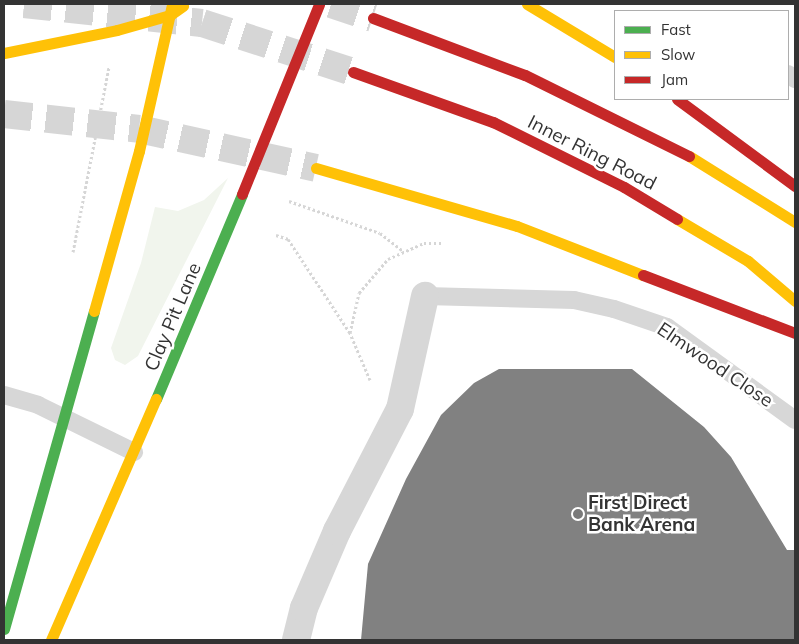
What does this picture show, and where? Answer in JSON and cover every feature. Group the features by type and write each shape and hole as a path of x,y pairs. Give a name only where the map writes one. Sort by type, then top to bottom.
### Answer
{"highway":[{"path":"4,53 116,30 186,4"},
{"name":"Clay Pit Lane","path":"51,640 134,452 319,4"},
{"path":"527,4 614,56"},
{"path":"4,629 139,151 151,86 171,9"},
{"path":"374,18 525,75 666,142 795,222"},
{"path":"116,30 130,39"},
{"path":"4,48 24,50"},
{"path":"145,58 151,86"},
{"name":"Inner Ring Road","path":"353,72 493,122 624,187 748,261 795,301"},
{"path":"678,100 795,186"},
{"path":"316,168 517,226 795,333"}],"street":[{"path":"296,640 304,608 337,531 400,409 425,296"}],"lane":[{"name":"Elmwood Close","path":"425,296 574,300 614,309 667,328 795,420"},
{"path":"4,395 33,403 134,452"}],"path":[{"path":"289,200 380,233 403,251"},
{"path":"276,235 288,239 350,333"}],"shaded area":[{"path":"228,178 138,356 125,365 115,360 111,348 141,263 155,207 178,211 204,200"}],"building":[{"name":"First Direct Bank Arena","path":"499,369 632,369 704,427 731,457 787,550 795,550 795,640 361,640 368,564 406,479 441,415 474,383"}],"tunnel":[{"path":"24,4 202,23 353,72"},
{"path":"331,4 373,18"},
{"path":"4,114 139,129 316,168"}],"traffic: fast":[{"path":"156,399 242,194"},
{"path":"4,629 94,311"}],"traffic: slow":[{"path":"94,311 139,151 172,4"},
{"path":"527,4 614,56"},
{"path":"4,53 117,30 170,15 183,6"},
{"path":"689,156 795,222"},
{"path":"316,168 517,226 643,275"},
{"path":"677,219 748,261 795,301"},
{"path":"51,640 156,399"}],"traffic: jam":[{"path":"242,194 319,4"},
{"path":"373,18 525,75 689,156"},
{"path":"353,72 493,122 624,187 677,219"},
{"path":"678,100 795,186"},
{"path":"643,275 795,333"}],"place":[{"name":"First Direct Bank Arena","path":"578,514"}]}
